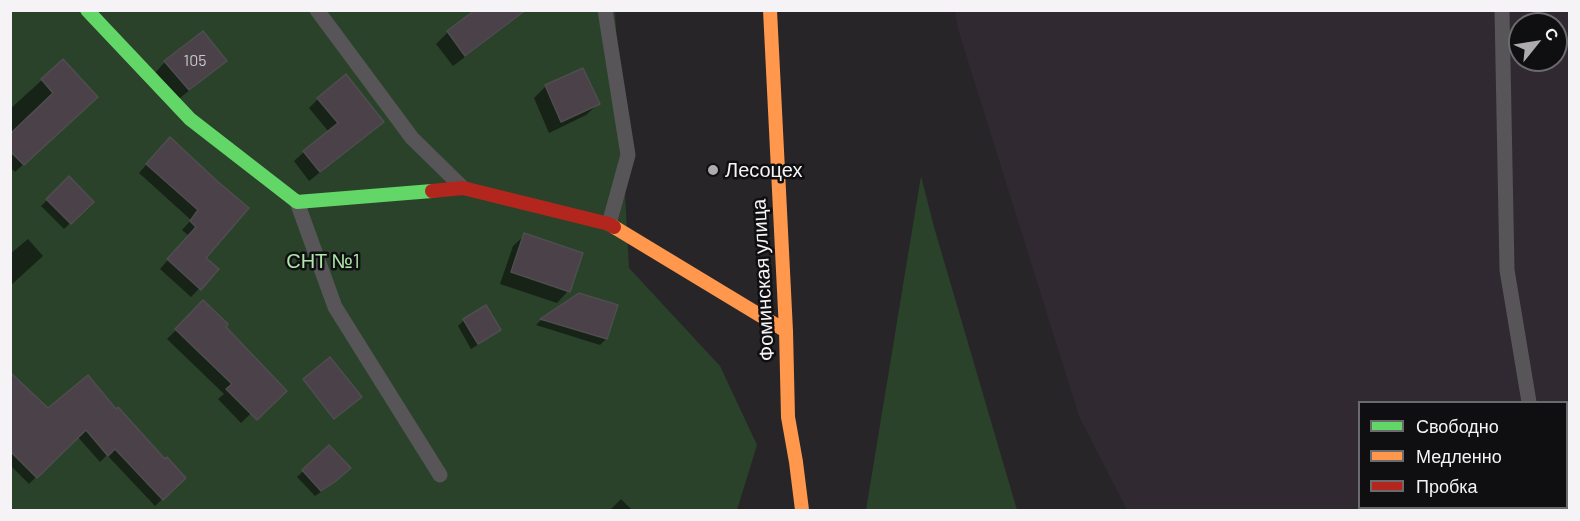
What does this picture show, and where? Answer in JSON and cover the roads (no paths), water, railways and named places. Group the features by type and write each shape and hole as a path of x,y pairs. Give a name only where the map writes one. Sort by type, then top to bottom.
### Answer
{"street":[{"path":"87,10 190,118 297,202 463,188 609,224 786,331"},
{"name":"Фоминская улица","path":"770,10 786,331 788,417 802,510"}],"lane":[{"path":"317,10 412,138 463,188"},
{"path":"605,10 628,155 609,224"},
{"path":"1502,10 1507,270 1528,401"},
{"path":"297,202 335,307 440,475"}],"place":[{"name":"Лесоцех","path":"713,170"}],"park label":[{"name":"СНТ №1","path":"323,261"}]}
